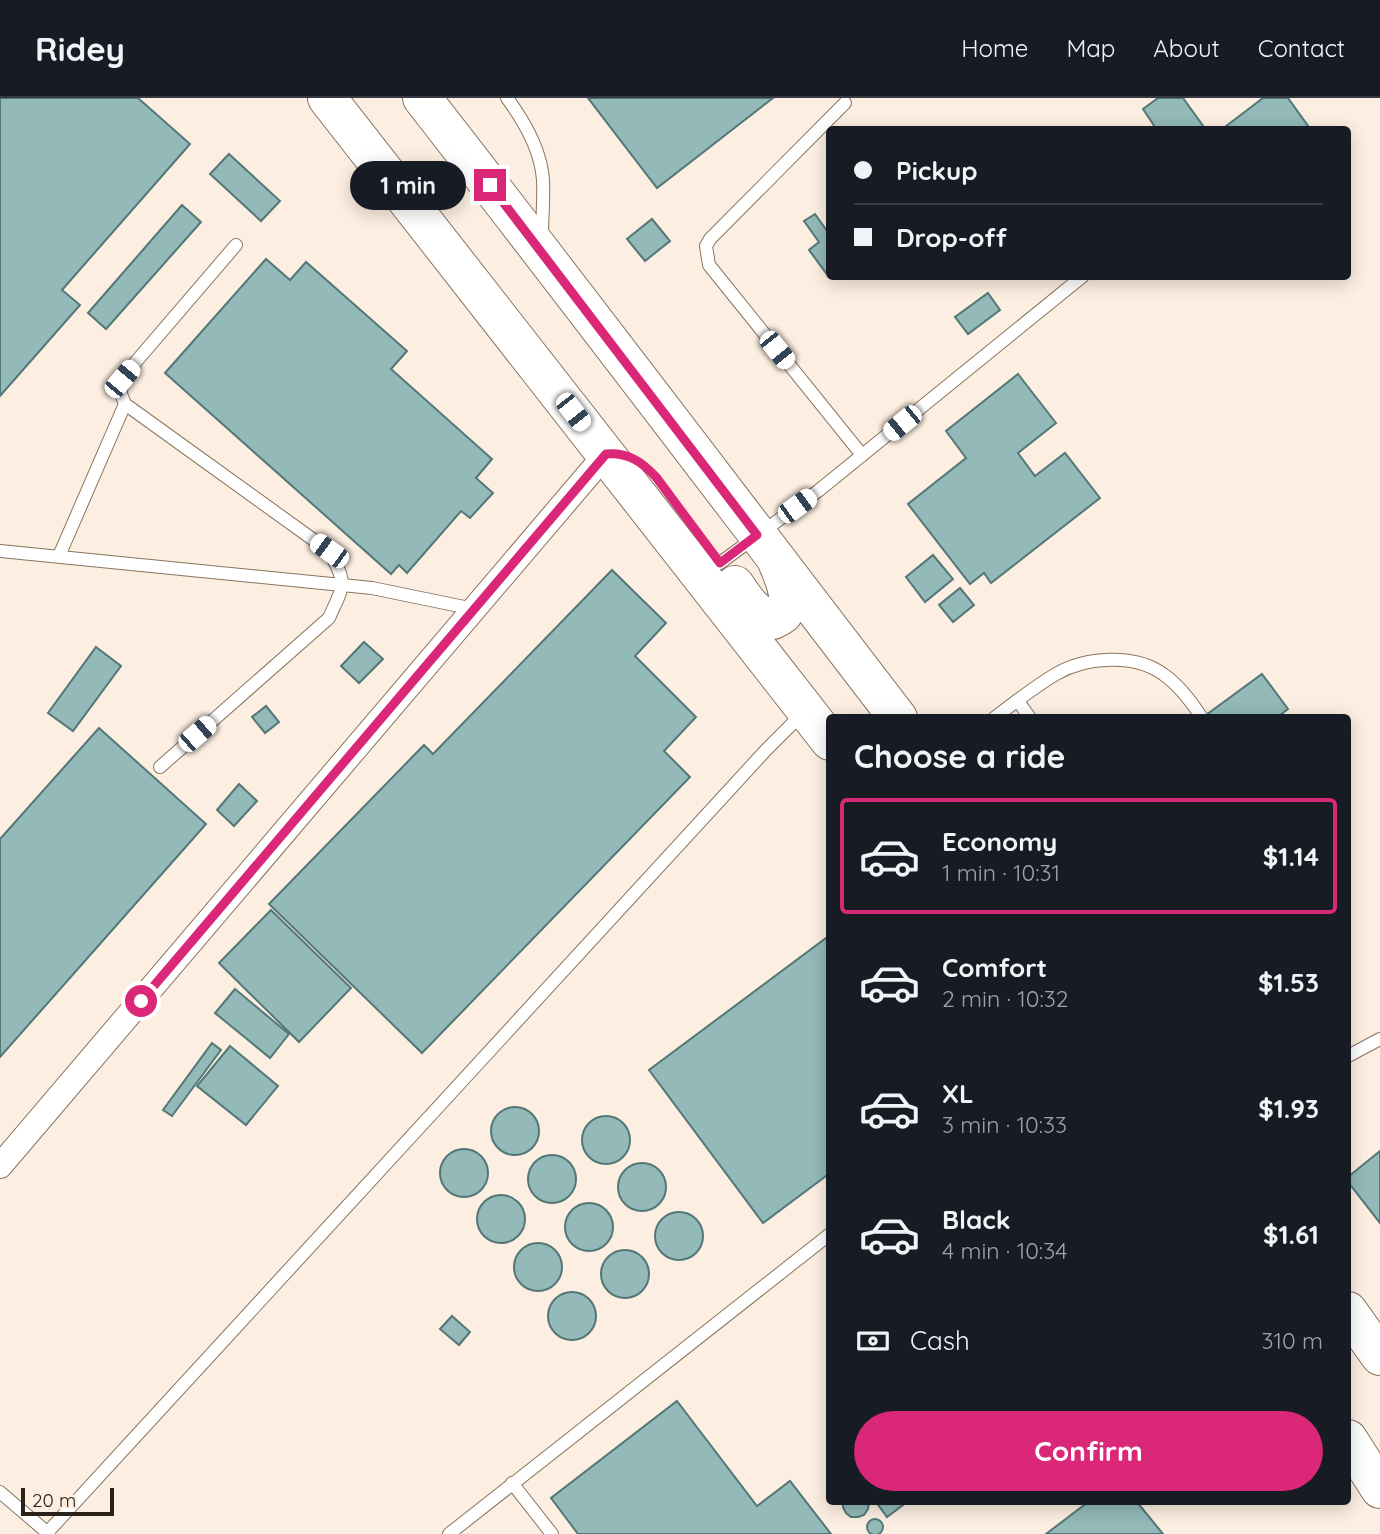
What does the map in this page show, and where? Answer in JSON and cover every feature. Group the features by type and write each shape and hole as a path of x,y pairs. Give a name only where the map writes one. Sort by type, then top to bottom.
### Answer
{"highway":[{"path":"327,98 826,735"},
{"path":"422,98 895,714"},
{"path":"606,454 615,453 634,458 645,466 656,477 750,607 762,618 773,620 783,615 787,591 767,547"},
{"path":"798,700 778,661 776,648 781,638 791,634 801,634 812,642 864,714"},
{"path":"1351,1315 1380,1356"},
{"path":"1351,1444 1380,1489"}],"street":[{"path":"0,1166 606,454"}],"lane":[{"path":"508,99 528,132 543,178 541,251"},
{"path":"845,103 706,246 709,265 862,455"},
{"path":"160,768 329,618 344,584 329,551 125,404 121,394 122,379 236,245"},
{"path":"720,563 767,547 817,491 1078,280"},
{"path":"59,556 125,404"},
{"path":"0,551 344,584 475,609"},
{"path":"1000,714 1058,673 1094,660 1132,660 1162,672 1186,694 1199,714"},
{"path":"0,1492 47,1534 766,750 798,700"},
{"path":"1018,701 1027,714"},
{"path":"1351,1054 1380,1039"},
{"path":"449,1534 826,1237"},
{"path":"512,1483 552,1534"}],"building":[{"path":"0,98 138,98 190,144 62,290 80,305 0,396"},
{"path":"588,98 773,98 657,188"},
{"path":"1158,98 1183,98 1203,126 1154,126 1143,109"},
{"path":"1263,98 1288,98 1308,126 1226,126"},
{"path":"229,154 280,201 261,221 210,174"},
{"path":"182,205 201,222 106,329 88,313"},
{"path":"815,214 826,229 826,273 809,250 819,242 804,221"},
{"path":"652,219 670,241 645,261 627,239"},
{"path":"266,259 290,280 306,262 407,351 391,369 492,459 476,478 493,493 470,518 461,511 407,573 399,565 391,574 165,373"},
{"path":"988,293 1000,310 968,334 955,317"},
{"path":"1018,374 1056,423 1018,453 1035,476 1065,453 1100,498 991,583 984,573 970,584 908,504 966,458 946,431"},
{"path":"933,555 953,579 925,602 906,577"},
{"path":"612,570 666,623 635,656 696,717 664,751 690,777 422,1053 269,904 424,745 433,754"},
{"path":"960,588 974,605 953,622 939,605"},
{"path":"364,642 383,659 359,683 341,666"},
{"path":"96,647 121,666 73,731 48,713"},
{"path":"1262,674 1288,709 1281,714 1207,714"},
{"path":"266,706 279,722 265,733 252,717"},
{"path":"99,728 206,824 0,1057 0,839"},
{"path":"239,784 257,801 234,826 217,810"},
{"path":"271,910 351,988 299,1042 219,963"},
{"path":"826,938 826,1176 763,1223 649,1070"},
{"path":"235,989 289,1034 270,1058 215,1013"},
{"path":"212,1043 221,1050 172,1116 163,1110"},
{"path":"230,1046 278,1086 246,1125 197,1086"},
{"path":"515,1107 532,1114 539,1131 532,1148 515,1155 498,1148 491,1131 498,1114"},
{"path":"606,1116 623,1123 630,1140 623,1157 606,1164 589,1157 582,1140 589,1123"},
{"path":"464,1149 481,1156 488,1173 481,1190 464,1197 447,1190 440,1173 447,1156"},
{"path":"1380,1151 1380,1223 1351,1186 1351,1175"},
{"path":"552,1155 569,1162 576,1179 569,1196 552,1203 535,1196 528,1179 535,1162"},
{"path":"642,1163 659,1170 666,1187 659,1204 642,1211 625,1204 618,1187 625,1170"},
{"path":"501,1195 518,1202 525,1219 518,1236 501,1243 484,1236 477,1219 484,1202"},
{"path":"589,1203 606,1210 613,1227 606,1244 589,1251 572,1244 565,1227 572,1210"},
{"path":"679,1212 696,1219 703,1236 696,1253 679,1260 662,1253 655,1236 662,1219"},
{"path":"538,1243 555,1250 562,1267 555,1284 538,1291 521,1284 514,1267 521,1250"},
{"path":"625,1250 642,1257 649,1274 642,1291 625,1298 608,1291 601,1274 608,1257"},
{"path":"572,1292 589,1299 596,1316 589,1333 572,1340 555,1333 548,1316 555,1299"},
{"path":"452,1316 470,1332 459,1345 440,1329"},
{"path":"677,1401 757,1506 790,1481 831,1534 578,1534 551,1498"},
{"path":"869,1505 864,1515 858,1517 851,1517 843,1507"},
{"path":"878,1505 903,1505 887,1517"},
{"path":"1084,1505 1139,1505 1163,1534 1046,1534"},
{"path":"872,1519 878,1519 883,1527 881,1533 872,1535 867,1530 867,1524"}],"route":[{"path":"141,1001 606,454 615,453 634,458 645,466 720,563 757,535 490,185"}]}
